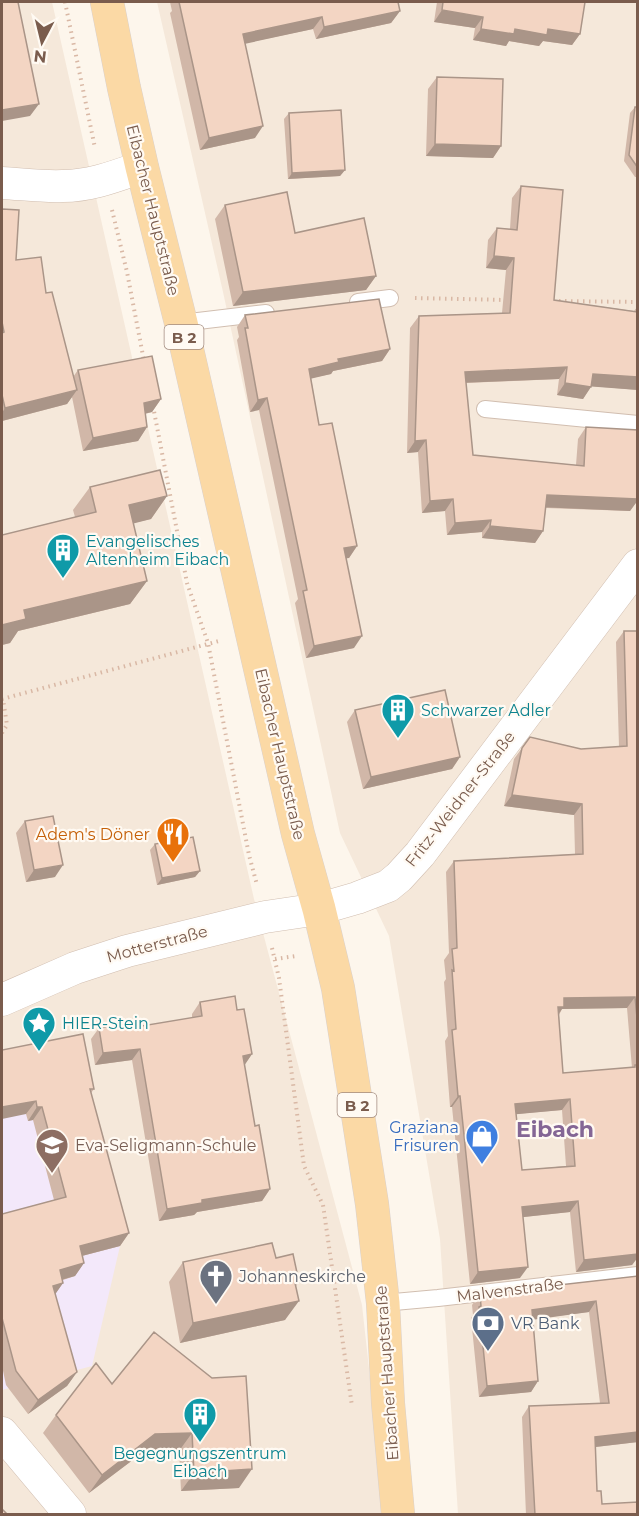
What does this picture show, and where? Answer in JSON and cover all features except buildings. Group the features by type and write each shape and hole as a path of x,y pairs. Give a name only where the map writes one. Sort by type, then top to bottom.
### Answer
{"main road":[{"name":"Eibacher Hauptstraße","path":"107,2 142,167 181,322 298,834 338,988 372,1204 383,1303 388,1402 398,1515"}],"street":[{"path":"2,183 63,186 85,184 102,181 142,167"},
{"name":"Fritz-Weidner-Straße","path":"319,909 388,886 399,877 420,854 638,565"},
{"name":"Motterstraße","path":"2,1000 75,968 127,951 265,917 319,909"},
{"path":"2,1433 70,1515"}],"lane":[{"path":"344,303 390,298"},
{"path":"181,322 285,310"},
{"path":"485,409 638,424"},
{"name":"Malvenstraße","path":"383,1303 638,1275"}],"path":[{"path":"65,2 102,181 115,216 145,364"},
{"path":"390,298 508,300"},
{"path":"555,301 638,302"},
{"path":"151,399 187,583 208,643 249,855 279,978 304,1166 323,1205 353,1411"},
{"path":"2,733 7,725 2,699 252,633"}],"shaded area":[{"path":"2,2 52,2 254,899 362,1305 385,1514 2,1514"},
{"path":"157,2 637,2 637,1514 458,1514 440,1239 389,936 340,833 223,292"},
{"name":"Eva-Seligmann-Schule","path":"2,1062 85,1102 120,1246 92,1366 2,1390"}],"place":[{"name":"Evangelisches Altenheim Eibach","path":"63,579"},
{"name":"Schwarzer Adler","path":"398,739"},
{"name":"Adem's Döner","path":"173,863"},
{"name":"HIER-Stein","path":"39,1052"},
{"name":"Graziana Frisuren","path":"482,1165"},
{"name":"Eva-Seligmann-Schule","path":"52,1174"},
{"name":"Johanneskirche","path":"216,1305"},
{"name":"VR Bank","path":"488,1352"},
{"name":"Begegnungszentrum Eibach","path":"200,1443"}],"district":[{"name":"Eibach","path":"555,1129"}]}
